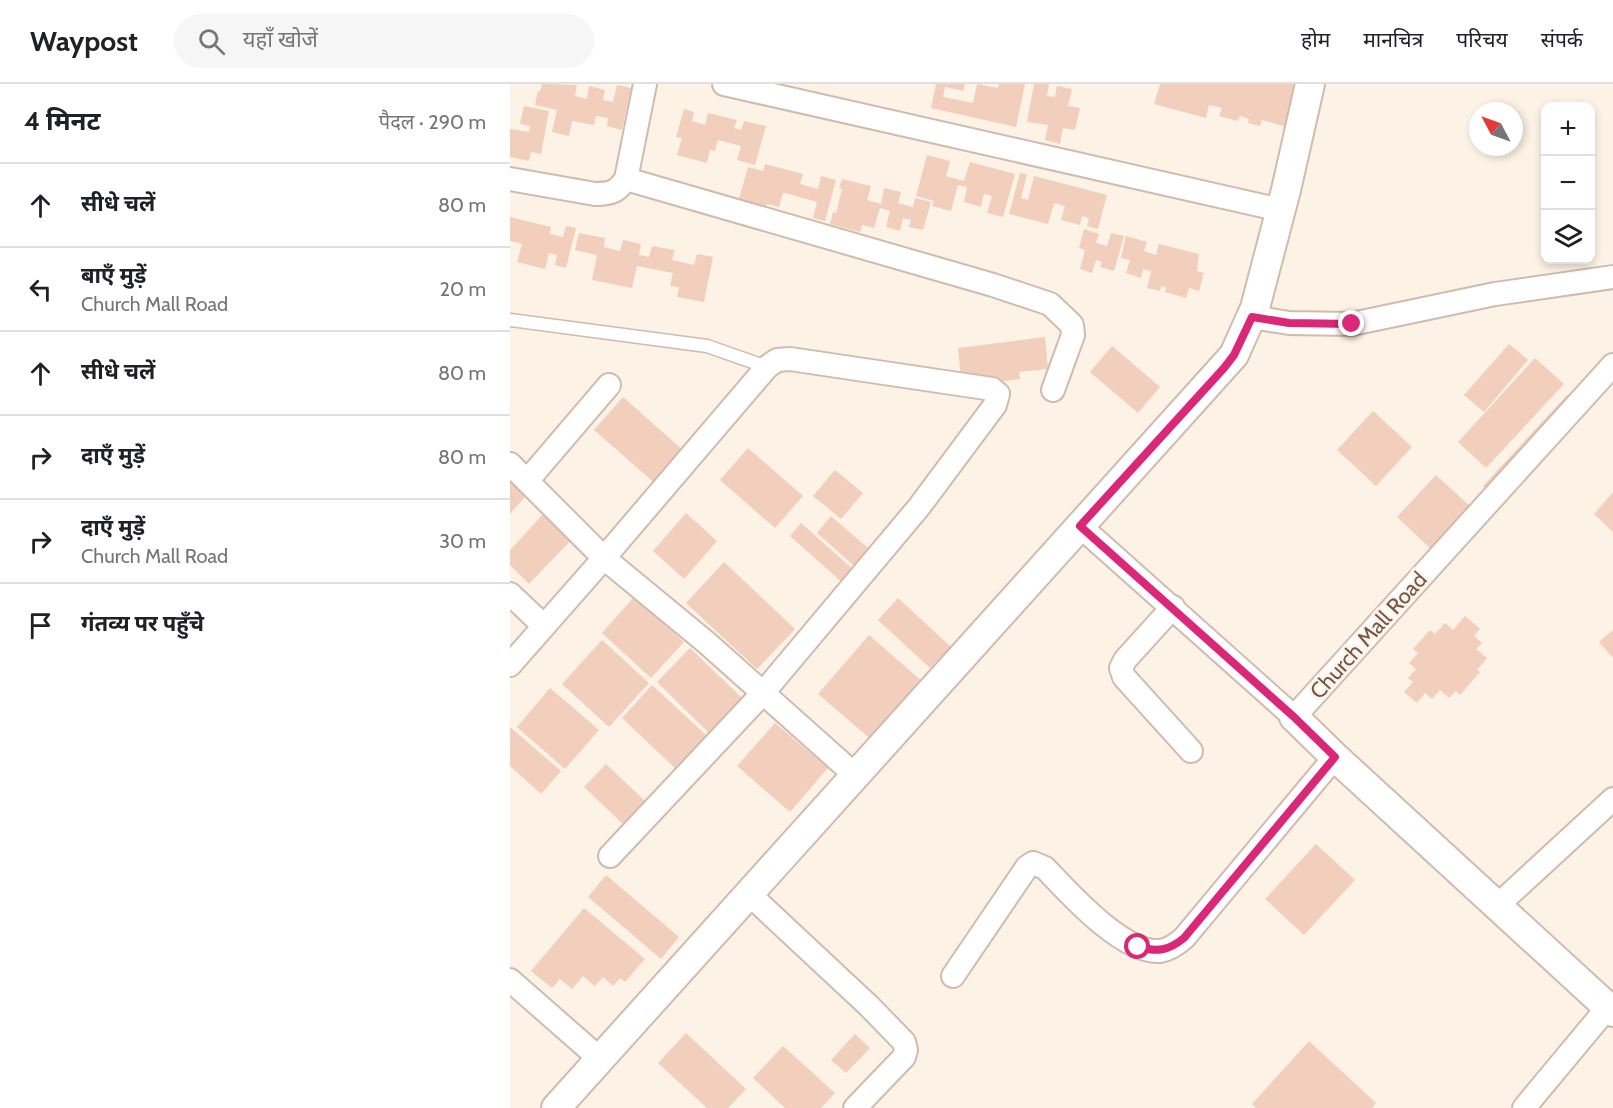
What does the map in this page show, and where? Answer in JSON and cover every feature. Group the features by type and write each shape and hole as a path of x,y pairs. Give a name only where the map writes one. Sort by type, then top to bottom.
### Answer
{"street":[{"path":"510,179 595,194 618,191 626,179 645,84"},
{"path":"724,84 1281,210"},
{"path":"556,1108 1234,355 1252,317 1281,210 1310,84"},
{"path":"626,179 993,285 1050,304 1072,325 1073,335 1053,390"},
{"path":"1252,317 1289,323 1352,324 1495,294 1613,277"},
{"path":"510,665 767,367 777,360 790,359 992,389 998,394 995,405 919,507 763,693 610,856"},
{"name":"Church Mall Road","path":"1610,1010 1294,717 1613,365"},
{"path":"527,481 609,385"},
{"path":"510,464 604,558 707,643 855,775"},
{"path":"1080,526 1294,717"},
{"path":"510,594 544,626"},
{"path":"1173,607 1125,660 1121,668 1124,677 1191,751"},
{"path":"953,976 1027,867 1033,862 1045,868 1104,926 1138,947 1152,951 1170,949 1184,938 1335,757"},
{"path":"1498,905 1613,799"},
{"path":"749,894 869,1006 904,1042 906,1050 904,1057 855,1108"},
{"path":"510,980 600,1059"},
{"path":"1524,1108 1610,1010"}],"lane":[{"path":"510,320 706,346 767,367"}],"building":[{"path":"542,84 577,85 575,96 587,99 589,86 605,90 603,100 613,102 617,85 631,88 622,130 607,126 608,118 596,116 594,125 572,121 569,136 552,132 557,110 535,105"},
{"path":"936,84 965,84 963,91 945,87 943,97 973,103 977,84 998,88 999,84 1025,84 1016,127 931,108"},
{"path":"1034,84 1049,84 1047,96 1055,97 1057,86 1072,89 1068,106 1080,108 1075,130 1063,128 1060,144 1045,140 1048,125 1027,122"},
{"path":"1160,84 1303,84 1291,128 1262,120 1260,126 1248,123 1249,119 1240,116 1238,121 1219,116 1222,108 1209,105 1206,118 1154,104"},
{"path":"524,106 549,111 541,154 531,152 529,161 510,157 510,129 529,132 530,126 520,124"},
{"path":"684,109 694,112 692,121 705,125 708,113 737,120 734,128 741,130 744,121 766,126 755,165 737,160 741,146 718,140 715,151 710,150 707,163 677,155 682,138 676,137"},
{"path":"927,155 950,161 946,176 964,181 970,162 1015,174 1003,217 987,213 992,196 984,194 981,207 964,202 967,187 958,185 951,211 932,206 934,201 916,196"},
{"path":"765,164 803,174 800,184 818,189 821,176 836,180 825,221 813,218 817,202 789,194 783,193 779,207 767,204 766,209 738,202 748,167 763,171"},
{"path":"1020,173 1027,174 1021,198 1028,200 1034,176 1107,195 1098,229 1087,226 1089,218 1082,216 1080,225 1061,220 1065,206 1054,203 1048,224 1009,214"},
{"path":"842,179 871,186 867,200 881,204 884,188 901,192 898,203 913,207 915,198 931,202 923,230 909,227 911,220 903,218 900,231 886,227 890,211 880,208 874,228 862,225 860,232 830,224 833,212 836,213"},
{"path":"510,217 551,227 550,234 563,237 566,226 576,228 566,268 555,265 557,255 549,253 545,269 517,262 522,244 510,241"},
{"path":"1084,229 1099,234 1096,243 1107,246 1111,233 1124,236 1114,271 1100,267 1102,262 1096,260 1092,273 1080,269 1085,250 1079,248"},
{"path":"579,233 605,238 604,247 620,251 623,240 641,244 639,255 649,257 652,246 675,250 672,260 694,265 697,254 713,257 704,302 677,297 679,287 670,286 673,273 637,266 632,288 592,280 597,255 575,250"},
{"path":"1126,236 1147,242 1144,251 1156,255 1159,244 1199,254 1197,271 1204,273 1199,291 1189,288 1186,298 1165,292 1166,287 1161,286 1160,291 1147,288 1151,271 1143,269 1141,278 1126,273 1130,260 1121,258"},
{"path":"1045,337 1048,369 1019,372 1020,379 989,383 988,376 961,379 958,348"},
{"path":"1509,344 1528,360 1484,412 1464,395"},
{"path":"1112,346 1160,387 1138,413 1090,372"},
{"path":"1535,358 1564,384 1486,468 1458,442"},
{"path":"1567,395 1583,409 1498,500 1483,486"},
{"path":"623,397 685,452 657,485 594,430"},
{"path":"1373,411 1412,447 1376,486 1337,450"},
{"path":"748,448 803,496 775,528 720,480"},
{"path":"835,470 863,493 841,519 813,496"},
{"path":"510,474 530,491 510,514"},
{"path":"1436,475 1472,508 1432,550 1397,517"},
{"path":"1613,492 1613,532 1594,514"},
{"path":"547,510 575,536 529,584 510,565 510,550"},
{"path":"686,513 717,541 684,579 653,551"},
{"path":"831,516 876,555 861,572 817,533"},
{"path":"801,523 855,571 844,584 790,536"},
{"path":"724,562 795,629 757,669 686,603"},
{"path":"634,597 684,642 651,678 602,633"},
{"path":"898,598 951,647 930,668 878,620"},
{"path":"1465,616 1480,629 1474,636 1482,643 1476,649 1487,658 1477,670 1480,672 1460,695 1456,691 1449,698 1440,690 1432,699 1425,693 1417,703 1404,692 1413,682 1408,678 1416,669 1409,663 1418,653 1413,649 1430,630 1435,634 1445,623 1453,630"},
{"path":"1613,630 1613,658 1599,642"},
{"path":"869,635 924,683 873,741 818,694"},
{"path":"602,640 649,683 609,727 562,684"},
{"path":"690,648 743,699 710,734 657,682"},
{"path":"652,685 707,736 676,769 622,718"},
{"path":"550,688 599,730 565,769 517,727"},
{"path":"775,723 828,768 790,812 737,766"},
{"path":"510,727 561,771 541,794 510,766"},
{"path":"606,764 647,803 625,826 584,787"},
{"path":"1316,844 1355,880 1304,935 1265,899"},
{"path":"606,875 679,937 661,959 588,897"},
{"path":"584,908 645,959 625,982 620,978 613,986 603,977 595,986 583,976 572,989 560,979 552,988 531,971"},
{"path":"686,1033 746,1089 728,1108 707,1108 658,1063"},
{"path":"855,1034 870,1048 846,1073 831,1060"},
{"path":"1309,1041 1376,1103 1372,1108 1256,1108 1252,1104"},
{"path":"783,1046 835,1093 821,1108 785,1108 753,1078"}],"route":[{"path":"1138,947 1161,951 1170,949 1184,938 1335,757 1173,607 1080,526 1224,368 1234,355 1252,317 1289,323 1352,324"}]}
